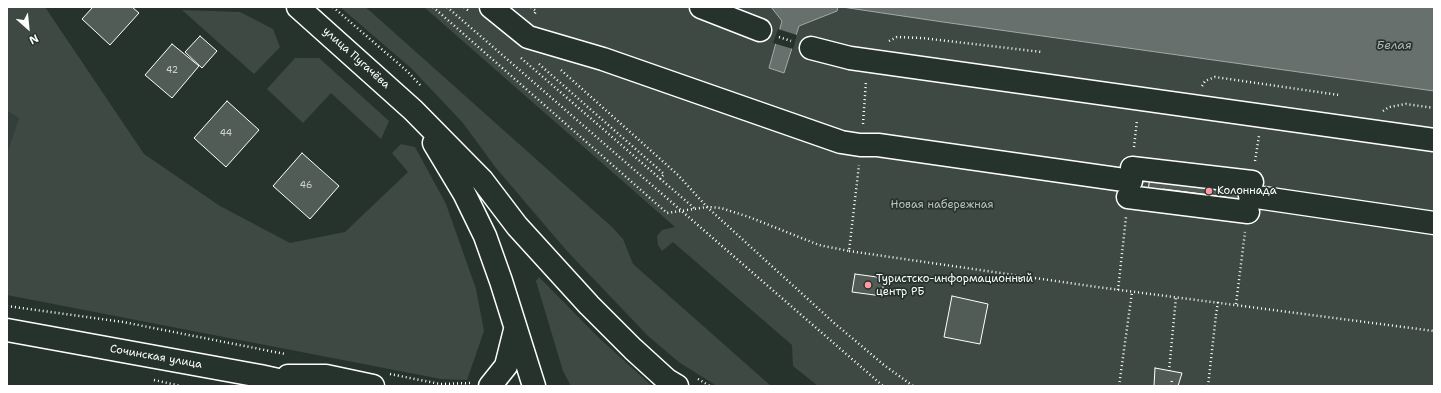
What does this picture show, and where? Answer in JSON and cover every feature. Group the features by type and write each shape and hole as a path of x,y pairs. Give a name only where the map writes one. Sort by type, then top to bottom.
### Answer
{"street":[{"name":"улица Пугачёва","path":"298,7 413,110"},
{"path":"701,7 760,30"},
{"path":"483,12 522,45 610,62 841,142 860,145 878,145 1131,182 1434,223"},
{"path":"811,48 850,58 1197,108 1434,140"},
{"path":"413,110 464,193 485,236 501,281 515,330 534,386"},
{"path":"413,110 482,180 517,226 589,305 633,349 667,380 678,386"},
{"path":"1131,182 1250,197"},
{"name":"Сочинская улица","path":"7,330 260,376 305,386"},
{"path":"482,383 506,366 515,330"},
{"path":"260,376 326,376 380,380"},
{"path":"260,376 281,386"}],"path":[{"path":"433,7 667,213 695,208 721,208 819,244 849,251 1132,292 1236,304 1434,331"},
{"path":"447,7 680,211 731,252 884,386"},
{"path":"464,7 483,12"},
{"path":"531,7 536,11"},
{"path":"760,30 811,48"},
{"path":"967,43 1042,52"},
{"path":"522,45 660,179 695,208"},
{"path":"522,45 523,50 664,174 660,179"},
{"path":"556,65 678,175 707,207 833,322 884,365 913,386"},
{"path":"864,120 866,76"},
{"path":"1197,108 1199,90 1205,81 1215,77 1339,94"},
{"path":"1374,132 1377,114 1389,107 1406,104 1434,108"},
{"path":"1118,290 1131,182 1137,115"},
{"path":"1236,304 1259,132"},
{"path":"849,251 859,164"},
{"path":"1119,386 1132,292"},
{"path":"1169,371 1176,297"},
{"path":"1208,386 1218,302"},
{"path":"7,306 123,322 286,354"},
{"path":"1216,315 1216,322"},
{"path":"380,380 440,384 482,383"},
{"path":"1171,386 1172,380"}],"shaded area":[{"path":"7,111 19,118 7,153"}],"green space":[{"path":"7,7 45,7 144,154 220,206 290,243 345,232 408,172 392,153 401,144 415,147 446,204 476,289 484,331 467,380 441,379 7,295 7,153 19,118 7,111"},
{"path":"340,7 365,7 370,11 612,227 623,239 633,264 771,386 717,386 680,363 648,336 567,251 496,168 463,123 411,68"},
{"name":"Новая набережная","path":"424,7 771,7 782,21 769,68 784,73 799,26 837,11 838,7 842,7 1434,91 1434,386 818,386 793,366 792,345 673,242 662,251 658,245 657,236 662,230 675,227"},
{"path":"182,10 240,12 273,29 280,47 254,74"},
{"path":"295,58 319,58 389,121 381,139 331,93 303,123 267,89"},
{"path":"539,277 598,337 652,386 571,386 563,371 536,281"}],"water":[{"path":"771,7 838,7 837,11 799,26 784,73 769,68 782,21"},
{"name":"Белая","path":"842,7 1434,7 1434,91 943,22"}],"pier":[{"path":"778,29 797,35 793,49 773,43"}],"building":[{"path":"93,7 132,7 139,13 110,45 82,19"},
{"path":"200,36 217,51 202,68 185,52"},
{"path":"172,44 199,66 172,98 145,75"},
{"path":"227,101 259,130 226,167 194,138"},
{"path":"302,153 339,186 310,219 273,186"},
{"name":"Колоннада","path":"1150,176 1242,188 1240,205 1225,202 1226,197 1163,189 1162,194 1148,192"},
{"name":"Туристско-информационный центр РБ","path":"855,274 884,278 882,296 852,292"},
{"path":"952,296 988,304 980,344 944,337"},
{"path":"1155,368 1182,373 1178,386 1154,386"}],"place":[{"name":"Колоннада","path":"1209,191"},
{"name":"Туристско-информационный центр РБ","path":"868,285"}]}
